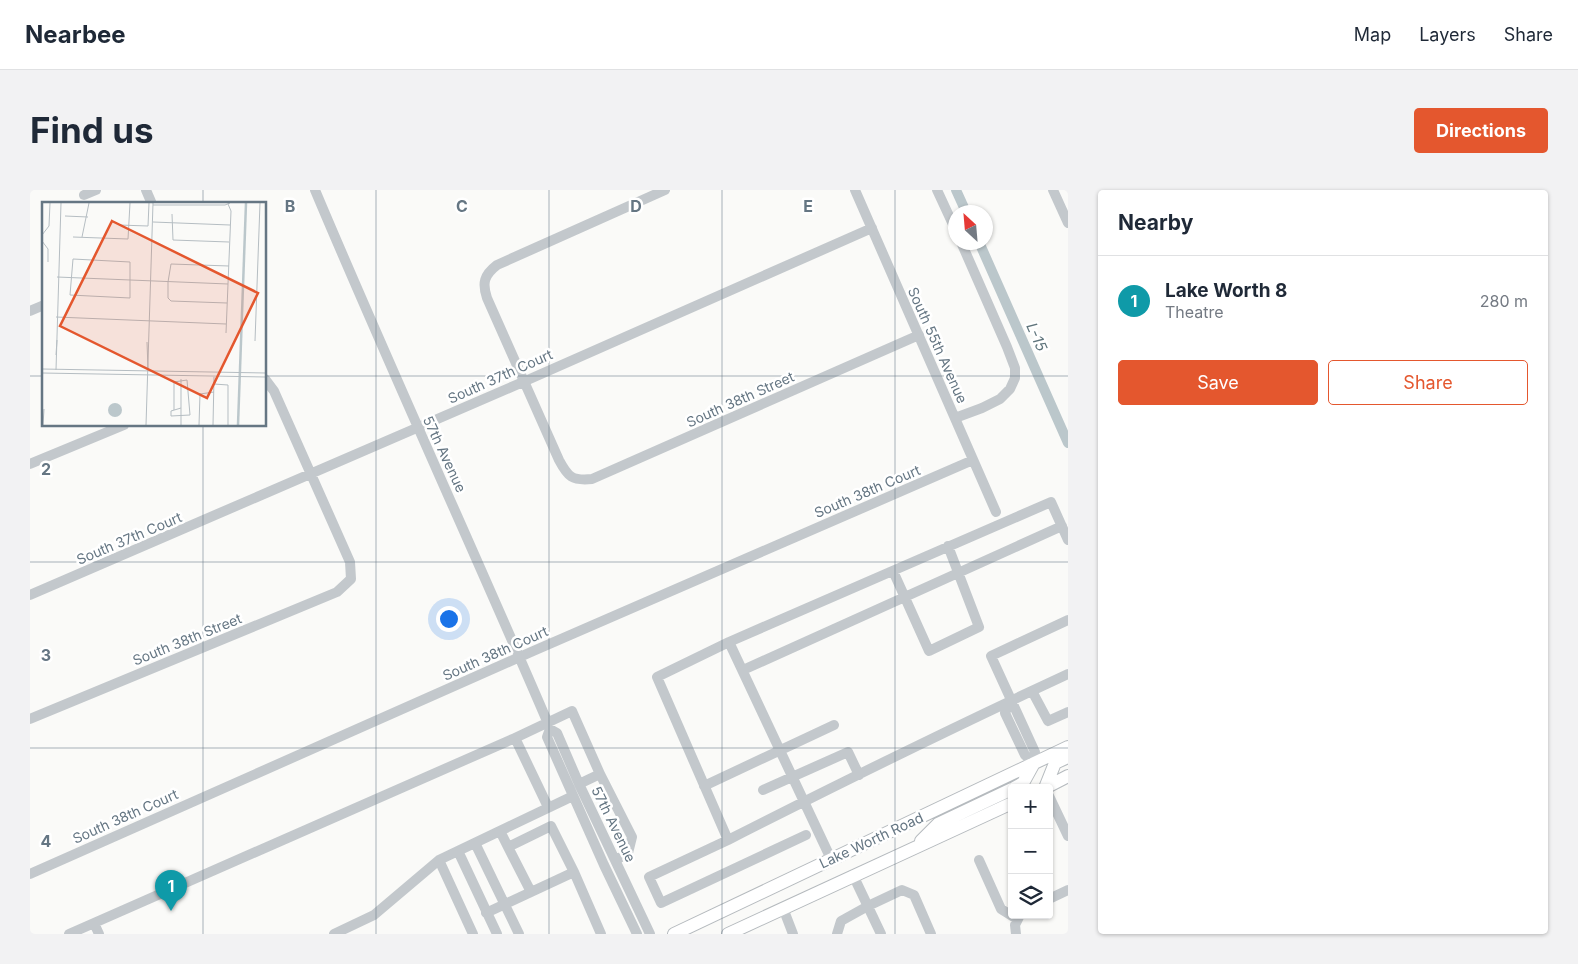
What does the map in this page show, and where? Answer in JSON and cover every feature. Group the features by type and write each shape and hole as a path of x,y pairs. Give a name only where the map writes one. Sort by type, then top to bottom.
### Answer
{"main road":[{"name":"Lake Worth Road","path":"674,934 1068,747"},
{"path":"1047,784 1055,763 1068,757"},
{"path":"1021,784 1034,763"},
{"path":"1053,784 1068,776"},
{"path":"914,848 938,824 1008,790"},
{"name":"Lake Worth Road","path":"728,934 1008,805"}],"street":[{"path":"84,195 96,190"},
{"path":"146,190 151,202"},
{"name":"57th Avenue","path":"315,190 417,427 464,528 549,725 558,733 579,784 650,934"},
{"path":"523,382 487,298 484,284 489,271 497,265 665,190"},
{"name":"South 55th Avenue","path":"855,190 996,512"},
{"path":"937,190 948,214"},
{"path":"1053,190 1068,224"},
{"name":"South 37th Court","path":"30,596 872,228"},
{"path":"955,418 1000,399 1010,389 1015,378 1015,368 1007,347 965,250"},
{"path":"30,311 42,306"},
{"name":"South 38th Street","path":"523,382 566,473 570,477 580,480 592,479 918,335"},
{"path":"266,380 274,391 310,474"},
{"path":"30,464 122,426"},
{"name":"South 38th Court","path":"30,874 520,657 973,460"},
{"name":"South 38th Street","path":"30,718 338,592 351,579 350,562 310,474"},
{"path":"728,840 656,677 729,642 1051,502 1068,540"},
{"path":"742,670 1062,526"},
{"path":"893,570 929,651 979,627 948,546"},
{"path":"1034,763 1025,755 1005,713 1011,700 992,656 1068,620"},
{"path":"729,642 831,859"},
{"path":"806,835 661,903 649,877 1068,674"},
{"path":"1032,691 1048,721 1068,712"},
{"path":"69,934 515,738 549,725 572,711 600,774 632,838 628,852 616,860"},
{"name":"57th Avenue","path":"549,725 548,737 573,796 637,934"},
{"path":"704,786 834,725"},
{"path":"515,738 548,807"},
{"path":"763,790 848,752 859,775"},
{"path":"579,784 600,774"},
{"path":"334,934 374,915 439,860 573,796"},
{"path":"1053,804 1068,835"},
{"path":"508,847 551,826 574,872 601,934"},
{"path":"500,831 531,892"},
{"path":"475,843 519,934"},
{"path":"458,851 496,934"},
{"path":"439,860 473,934"},
{"path":"979,860 1001,909 1008,912"},
{"path":"486,912 574,872"},
{"path":"853,875 882,934"},
{"path":"836,934 841,921 902,890 914,895 931,934"},
{"path":"1053,897 1068,890"},
{"path":"783,908 793,934"},
{"path":"1016,934 1015,925 1017,919"},
{"path":"94,923 99,934"}],"waterway":[{"name":"L-15","path":"956,190 963,205"},
{"name":"L-15","path":"983,250 1068,443"}],"place":[{"name":"Lake Worth 8","path":"171,911"}]}
